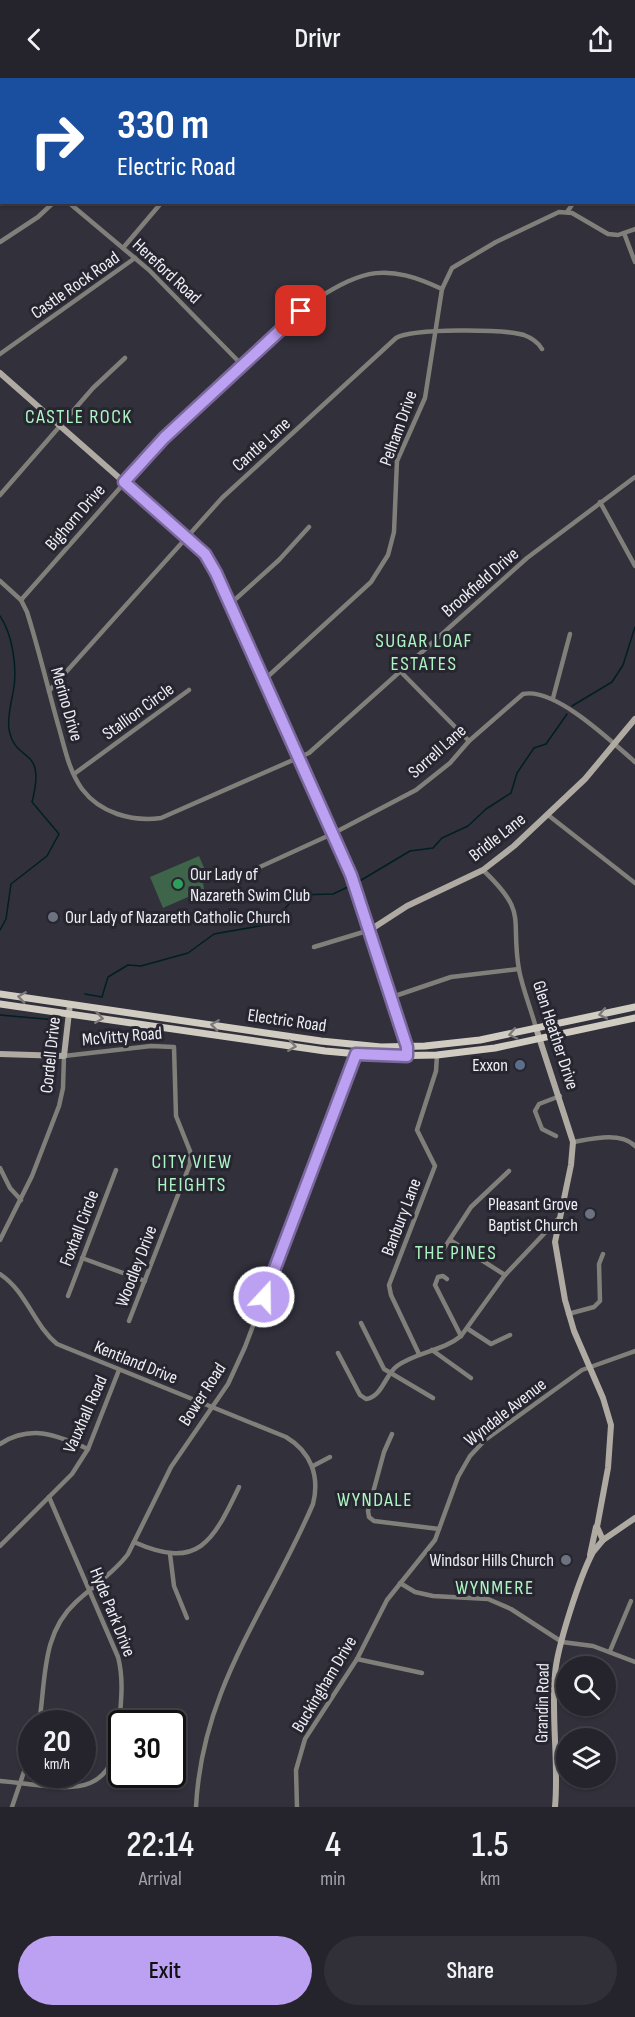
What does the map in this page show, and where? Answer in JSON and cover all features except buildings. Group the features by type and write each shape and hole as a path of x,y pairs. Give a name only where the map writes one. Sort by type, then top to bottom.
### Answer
{"main road":[{"name":"Electric Road","path":"0,994 342,1043 407,1047 470,1041 635,1007"},
{"name":"Electric Road","path":"0,1004 356,1054 407,1056 495,1048 635,1017"}],"street":[{"path":"0,242 38,217 52,204"},
{"name":"Hereford Road","path":"70,204 135,258 242,365"},
{"name":"Castle Rock Road","path":"123,248 160,204"},
{"path":"573,204 567,212 608,234 624,233 635,229"},
{"name":"Pelham Drive","path":"264,680 371,582 383,565 394,532 394,481 397,461 425,398 441,289 448,273 460,261 550,214 567,212"},
{"path":"624,233 635,262"},
{"name":"Castle Rock Road","path":"0,354 135,258"},
{"name":"Bighorn Drive","path":"21,600 164,438 315,300 361,274 377,272 402,276 441,289"},
{"name":"Cantle Lane","path":"49,691 222,498 396,338 412,332 516,334 530,338 542,349"},
{"path":"0,495 110,371 125,358"},
{"path":"0,373 187,537 209,560 351,875 392,997 407,1047 407,1056"},
{"name":"Brookfield Drive","path":"127,817 146,819 170,815 298,758 319,745 527,558 635,477"},
{"path":"600,502 635,567"},
{"path":"230,604 279,560 309,527"},
{"name":"Merino Drive","path":"0,581 21,600 29,619 74,774 82,790 97,803 127,817"},
{"path":"553,698 570,634"},
{"path":"400,671 469,741"},
{"name":"Stallion Circle","path":"74,774 189,690"},
{"name":"Sorrell Lane","path":"240,876 332,834 416,789 450,763 469,741 523,694 531,692 553,698 635,762"},
{"name":"Bridle Lane","path":"314,947 370,930 414,903 483,870 548,815 615,745 635,720"},
{"path":"548,815 635,883"},
{"name":"Glen Heather Drive","path":"483,870 504,889 513,904 519,969 538,1038 560,1096 573,1142 571,1164 558,1219 556,1251 568,1314 603,1398 611,1425 608,1468 589,1559"},
{"path":"392,997 451,977 519,969"},
{"name":"Cordell Drive","path":"0,1240 21,1200 59,1106 63,1088 70,1004"},
{"name":"McVitty Road","path":"0,1054 64,1056 151,1046 174,1047"},
{"name":"Woodley Drive","path":"129,1321 190,1164 190,1151 176,1116 174,1047"},
{"name":"Bower Road","path":"41,1710 51,1636 65,1612 117,1567 134,1542 175,1461 228,1384 245,1347 356,1054"},
{"name":"Banbury Lane","path":"419,1354 391,1295 390,1285 435,1166 417,1130 435,1078 437,1055"},
{"path":"556,1136 542,1129 535,1111 539,1104 560,1096"},
{"path":"573,1142 606,1138 624,1139 635,1146"},
{"path":"0,1168 10,1188 21,1200"},
{"name":"Foxhall Circle","path":"68,1296 116,1170"},
{"path":"441,1253 478,1199 509,1171"},
{"path":"338,1353 360,1395 366,1399 377,1394 390,1373 419,1354 461,1336 506,1275 558,1219"},
{"path":"450,1240 506,1275"},
{"path":"568,1314 594,1307 600,1301 599,1264 603,1254"},
{"path":"82,1258 144,1281"},
{"name":"Kentland Drive","path":"0,1274 22,1293 40,1325 57,1344 293,1441 313,1466"},
{"path":"447,1279 443,1276 438,1277 435,1285 461,1336"},
{"path":"361,1323 381,1364 390,1373 399,1376 434,1398"},
{"path":"468,1329 491,1344 510,1335"},
{"path":"432,1350 471,1378"},
{"name":"Wyndale Avenue","path":"400,1583 435,1540 458,1477 470,1456 485,1440 589,1367 635,1351"},
{"name":"Vauxhall Road","path":"0,1546 72,1474 88,1449 119,1370"},
{"path":"0,1444 23,1433 42,1432 88,1449"},
{"path":"392,1434 384,1452 368,1511 369,1517 374,1521 440,1529"},
{"path":"196,1807 204,1748 219,1694 234,1657 313,1504 316,1480 313,1466 330,1457"},
{"path":"134,1542 170,1554 191,1551 209,1540 222,1522 239,1487"},
{"name":"Hyde Park Drive","path":"49,1497 121,1666 118,1743 113,1762 96,1782"},
{"path":"589,1559 603,1540 635,1518"},
{"path":"597,1524 598,1532 603,1540"},
{"path":"170,1554 174,1586 187,1618"},
{"name":"Grandin Road","path":"555,1807 557,1775 554,1683 562,1641 589,1559"},
{"path":"400,1583 415,1592 433,1596 488,1599 511,1609 562,1641 610,1651 635,1662"},
{"name":"Buckingham Drive","path":"297,1807 296,1770 301,1750 357,1659 380,1610 400,1583"},
{"path":"610,1651 631,1601"},
{"path":"357,1659 422,1672"},
{"name":"Hyde Park Drive","path":"0,1781 18,1782"},
{"path":"12,1807 18,1788"}],"green space":[{"name":"Our Lady of Nazareth Swim Club","path":"199,856 209,879 203,882 204,890 163,908 150,877"}],"waterway":[{"path":"0,616 8,632 14,660 15,678 9,713 9,729 12,740 33,763 36,771 32,802 59,834 47,856 11,884 6,919 0,930"},
{"path":"572,706 612,682 623,665 635,627"},
{"path":"358,882 410,851 433,848 442,838 468,826 486,809 511,793 517,773 534,748 546,744 567,714"},
{"path":"85,994 102,997 108,977 128,965 141,966 188,953 214,934 271,924 297,895 333,894 350,886"},
{"path":"0,1015 56,1020"}],"place":[{"name":"Our Lady of Nazareth Swim Club","path":"178,884"},
{"name":"Our Lady of Nazareth Catholic Church","path":"53,917"},
{"name":"Exxon","path":"520,1065"},
{"name":"Pleasant Grove Baptist Church","path":"590,1214"},
{"name":"Windsor Hills Church","path":"566,1560"}],"district":[{"name":"CASTLE ROCK","path":"79,416"},
{"name":"SUGAR LOAF ESTATES","path":"424,652"},
{"name":"CITY VIEW HEIGHTS","path":"192,1172"},
{"name":"THE PINES","path":"456,1252"},
{"name":"WYNDALE","path":"375,1499"},
{"name":"WYNMERE","path":"495,1587"}],"route":[{"path":"264,1297 356,1054 407,1056 407,1047 351,875 216,573 205,554 124,482 164,438 301,311"}]}
